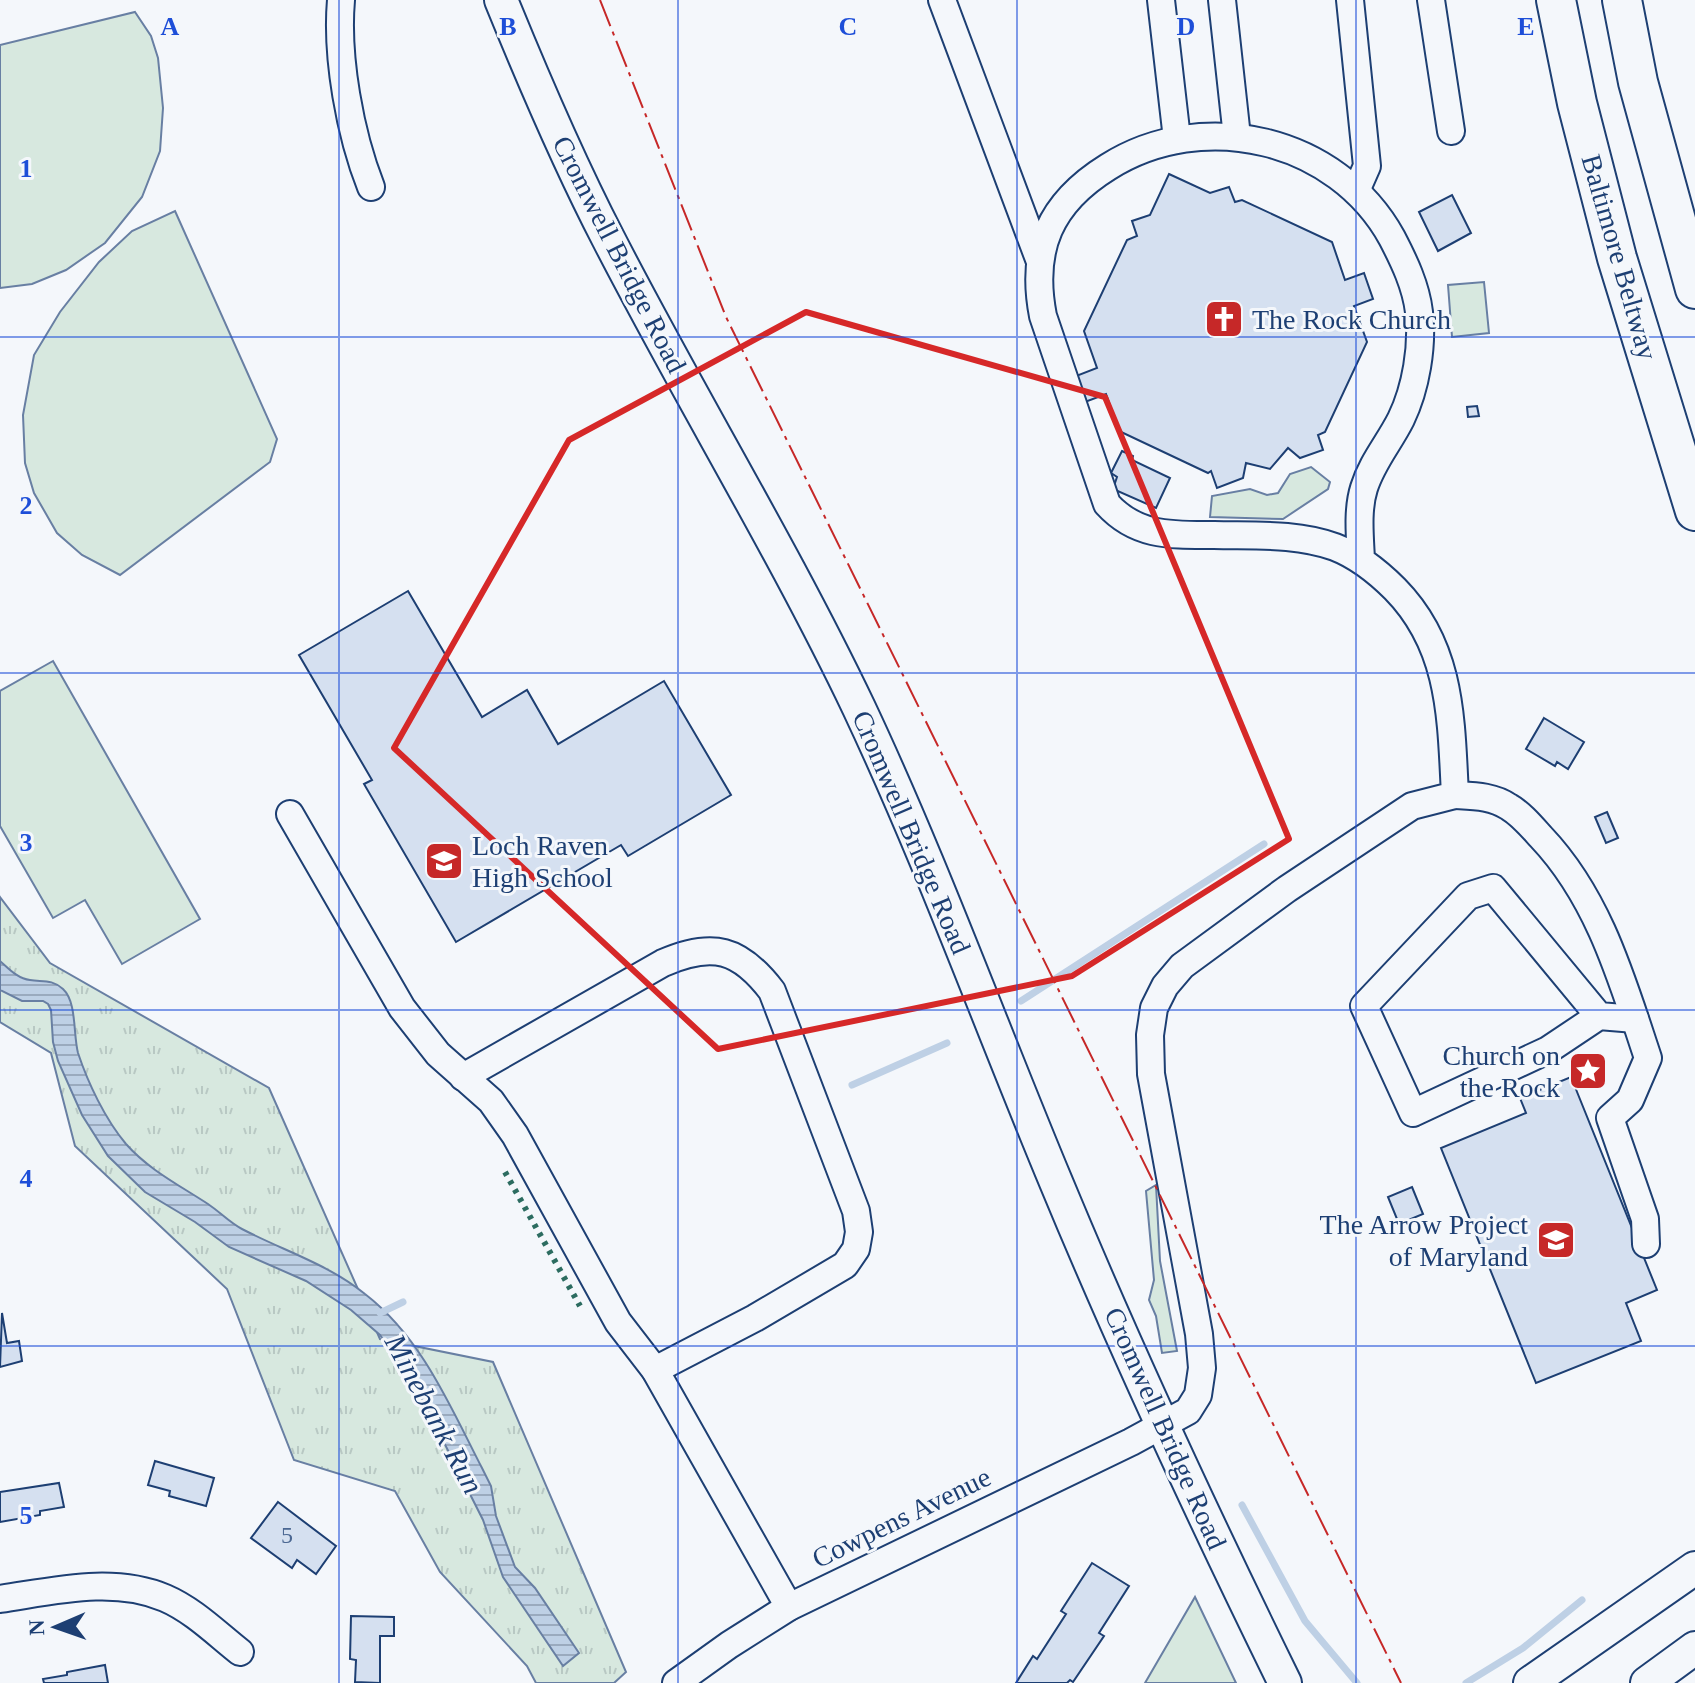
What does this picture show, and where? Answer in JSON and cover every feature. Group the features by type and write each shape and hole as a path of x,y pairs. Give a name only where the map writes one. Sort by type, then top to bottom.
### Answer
{"highway":[{"name":"Baltimore Beltway","path":"1556,0 1577,103 1617,258 1695,511"},
{"path":"1622,0 1638,82 1695,289"},
{"path":"1680,240 1695,281"}],"main road":[{"name":"Cromwell Bridge Road","path":"501,0 571,164 610,242 763,522 864,719 913,826 1058,1186 1163,1426 1285,1683"},
{"path":"1533,1679 1695,1568"},
{"path":"1647,1683 1695,1648"}],"street":[{"path":"341,0 343,65 350,111 371,187"},
{"path":"942,0 1039,259"},
{"path":"1161,0 1177,139"},
{"path":"1222,0 1237,137"},
{"path":"1350,0 1367,166 1356,191"},
{"path":"1431,0 1451,131"},
{"path":"1361,560 1362,491 1373,463 1401,419 1414,385 1418,350 1419,312 1406,263 1380,217 1356,191 1325,168 1286,148 1250,138 1207,135 1177,139 1127,155 1085,181 1057,213 1044,239 1039,259 1038,291 1043,316 1107,504 1121,519 1141,529 1173,535 1294,539 1335,547 1380,573 1419,618 1435,646 1444,675 1452,730 1455,795 1483,796 1509,806 1545,841 1575,878 1612,952 1648,1058 1630,1100 1610,1118 1645,1219 1646,1244"},
{"name":"Cowpens Avenue","path":"676,1683 789,1607 1163,1426 1188,1411 1198,1395 1202,1368 1199,1334 1151,1074 1150,1035 1154,1008 1165,986 1182,966 1235,925 1412,806 1455,795"},
{"path":"290,814 402,1008 438,1054 491,1101 515,1135 618,1322 655,1370 789,1607"},
{"path":"1599,1016 1493,888 1468,896 1364,1006 1413,1113 1548,1050 1599,1016 1635,1019"},
{"path":"463,1077 684,954 707,950 732,955 754,967 772,991 856,1211 859,1232 856,1249 845,1265 815,1284 655,1370"},
{"path":"0,1599 66,1589 132,1588 165,1598 195,1615 240,1652"}],"highlighted area":[{"path":"806,312 1105,397 1289,839 1072,976 718,1049 394,748 569,440"}],"green space":[{"path":"135,12 151,36 158,58 163,108 160,151 142,197 105,243 66,270 32,284 0,288 0,45"},
{"path":"175,211 277,439 270,462 120,575 82,555 57,533 34,493 25,463 23,415 34,355 60,312 99,262 132,231"},
{"path":"1484,282 1489,333 1452,337 1448,285"},
{"path":"1311,467 1330,482 1328,489 1283,519 1210,517 1212,496 1250,489 1267,495 1278,493 1290,474"},
{"path":"53,661 200,919 122,964 85,900 53,918 0,826 0,691"},
{"path":"0,897 50,963 269,1088 380,1339 493,1362 626,1672 614,1683 536,1683 527,1666 440,1572 395,1491 294,1460 227,1289 75,1146 51,1053 0,1022"},
{"path":"1156,1185 1160,1261 1177,1351 1162,1353 1156,1316 1149,1300 1154,1280 1146,1191"},
{"path":"1195,1597 1236,1683 1145,1683"}],"water":[{"name":"Minebank Run","path":"0,961 21,978 55,984 63,989 71,1002 78,1053 87,1076 111,1123 135,1153 238,1227 351,1283 403,1331 433,1374 491,1486 496,1516 515,1567 535,1588 579,1653 563,1666 503,1577 483,1520 414,1383 380,1335 351,1310 306,1281 229,1247 145,1192 108,1156 82,1115 58,1061 48,1004 43,1001 22,1001 0,990"}],"building":[{"name":"The Rock Church","path":"1169,174 1210,193 1229,187 1235,202 1242,200 1332,242 1345,280 1364,273 1373,299 1354,306 1367,342 1325,432 1318,435 1323,450 1300,458 1288,448 1270,469 1246,463 1243,478 1217,488 1211,471 1208,473 1119,431 1106,394 1085,402 1076,376 1097,368 1084,331 1127,240 1137,236 1132,221 1150,215"},
{"path":"1452,195 1471,233 1438,251 1419,212"},
{"path":"1477,406 1479,416 1468,417 1467,407"},
{"path":"1122,451 1133,456 1132,460 1170,478 1156,508 1113,489 1117,477 1111,473"},
{"path":"408,591 482,717 527,690 558,744 664,681 731,795 628,856 621,845 456,942 364,784 372,780 299,655"},
{"path":"1544,718 1584,742 1568,769 1557,762 1555,766 1526,749"},
{"path":"1607,812 1618,838 1606,843 1595,817"},
{"path":"1571,1077 1657,1290 1626,1303 1641,1341 1536,1383 1441,1148 1526,1113 1520,1098"},
{"path":"1412,1187 1423,1214 1399,1224 1388,1197"},
{"path":"2,1313 7,1343 19,1341 22,1361 0,1367"},
{"path":"155,1461 214,1478 206,1506 169,1496 170,1491 148,1485"},
{"path":"59,1483 64,1507 0,1522 0,1492"},
{"path":"278,1502 336,1546 316,1574 297,1560 292,1568 251,1538"},
{"path":"1092,1563 1129,1586 1099,1633 1104,1636 1073,1682 1016,1683 1033,1656 1037,1659 1066,1614 1061,1611"},
{"path":"351,1616 394,1617 394,1636 380,1636 380,1683 355,1682 356,1660 350,1659"},
{"path":"105,1665 108,1683 44,1683 43,1679"}],"waterway":[{"path":"1021,1001 1264,844"},
{"path":"852,1085 947,1043"},
{"path":"380,1313 403,1302"},
{"path":"1242,1505 1305,1621 1357,1683"},
{"path":"1466,1683 1523,1648 1582,1600"}],"hedge":[{"path":"505,1172 580,1306"}],"power":[{"path":"600,0 726,317 1401,1683"}],"place":[{"name":"The Rock Church","path":"1224,319"},
{"name":"Loch Raven High School","path":"444,861"},
{"name":"Church on the Rock","path":"1588,1071"},
{"name":"The Arrow Project of Maryland","path":"1556,1240"}]}
